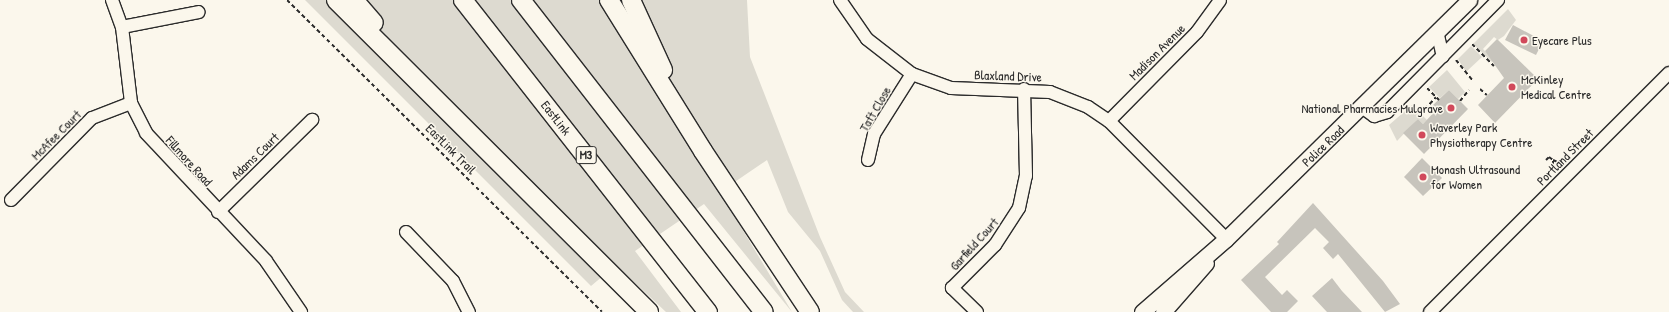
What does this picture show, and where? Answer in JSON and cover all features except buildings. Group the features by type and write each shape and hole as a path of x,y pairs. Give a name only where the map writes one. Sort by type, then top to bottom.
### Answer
{"highway":[{"path":"336,0 649,312"},
{"path":"354,0 500,163"},
{"name":"EastLink","path":"463,0 708,312"},
{"path":"521,0 764,312"},
{"path":"609,0 702,151 810,312"},
{"path":"631,0 702,151"}],"main road":[{"name":"Police Road","path":"1142,312 1226,239 1363,108 1469,0"},
{"name":"Police Road","path":"1163,312 1226,239"}],"street":[{"name":"Fillmore Road","path":"112,0 122,27 131,103 158,148 266,261 301,312"},
{"name":"Blaxland Drive","path":"840,0 867,39 912,74 951,88 1024,89 1071,99 1109,121 1226,239"},
{"name":"Madison Avenue","path":"1109,121 1197,32 1220,0"},
{"path":"1363,108 1374,116 1388,112 1498,0"},
{"path":"122,27 199,12"},
{"path":"1437,31 1443,56"},
{"name":"Portland Street","path":"1430,312 1669,73"},
{"name":"Taft Close","path":"868,160 874,134 912,74"},
{"name":"Garfield Court","path":"978,312 952,288 998,240 1019,208 1026,176 1024,89"},
{"name":"McAfee Court","path":"11,200 92,118 131,103"},
{"name":"Adams Court","path":"218,212 312,120"},
{"path":"406,232 453,281 469,312"}],"path":[{"name":"EastLink Trail","path":"287,0 602,312"},
{"path":"1471,44 1494,66"},
{"path":"1456,59 1472,80"},
{"path":"1427,88 1439,100"},
{"path":"1480,89 1487,95"},
{"path":"1460,101 1469,90"},
{"path":"1425,109 1436,97"},
{"path":"1546,160 1549,157 1563,164"},
{"path":"1553,160 1553,174"}],"shaded area":[{"path":"305,0 747,0 750,57 820,237 845,292 864,312 853,312 842,300 820,251 788,212 767,160 720,192 792,312 704,204 635,251 681,312 666,312 616,265 591,286"},
{"path":"1508,9 1516,20 1504,36 1498,40 1494,37 1483,49 1494,60 1492,62 1473,44"},
{"path":"1471,46 1482,57 1466,72 1458,59"},
{"path":"1447,70 1465,92 1458,99 1449,90 1440,98 1429,87"},
{"path":"1412,105 1427,120 1423,124 1418,119 1397,141 1389,125"}],"place":[{"name":"Eyecare Plus","path":"1524,40"},
{"name":"McKinley Medical Centre","path":"1512,87"},
{"name":"National Pharmacies Mulgrave","path":"1451,108"},
{"name":"Waverley Park Physiotherapy Centre","path":"1422,135"},
{"name":"Monash Ultrasound for Women","path":"1423,177"}]}
